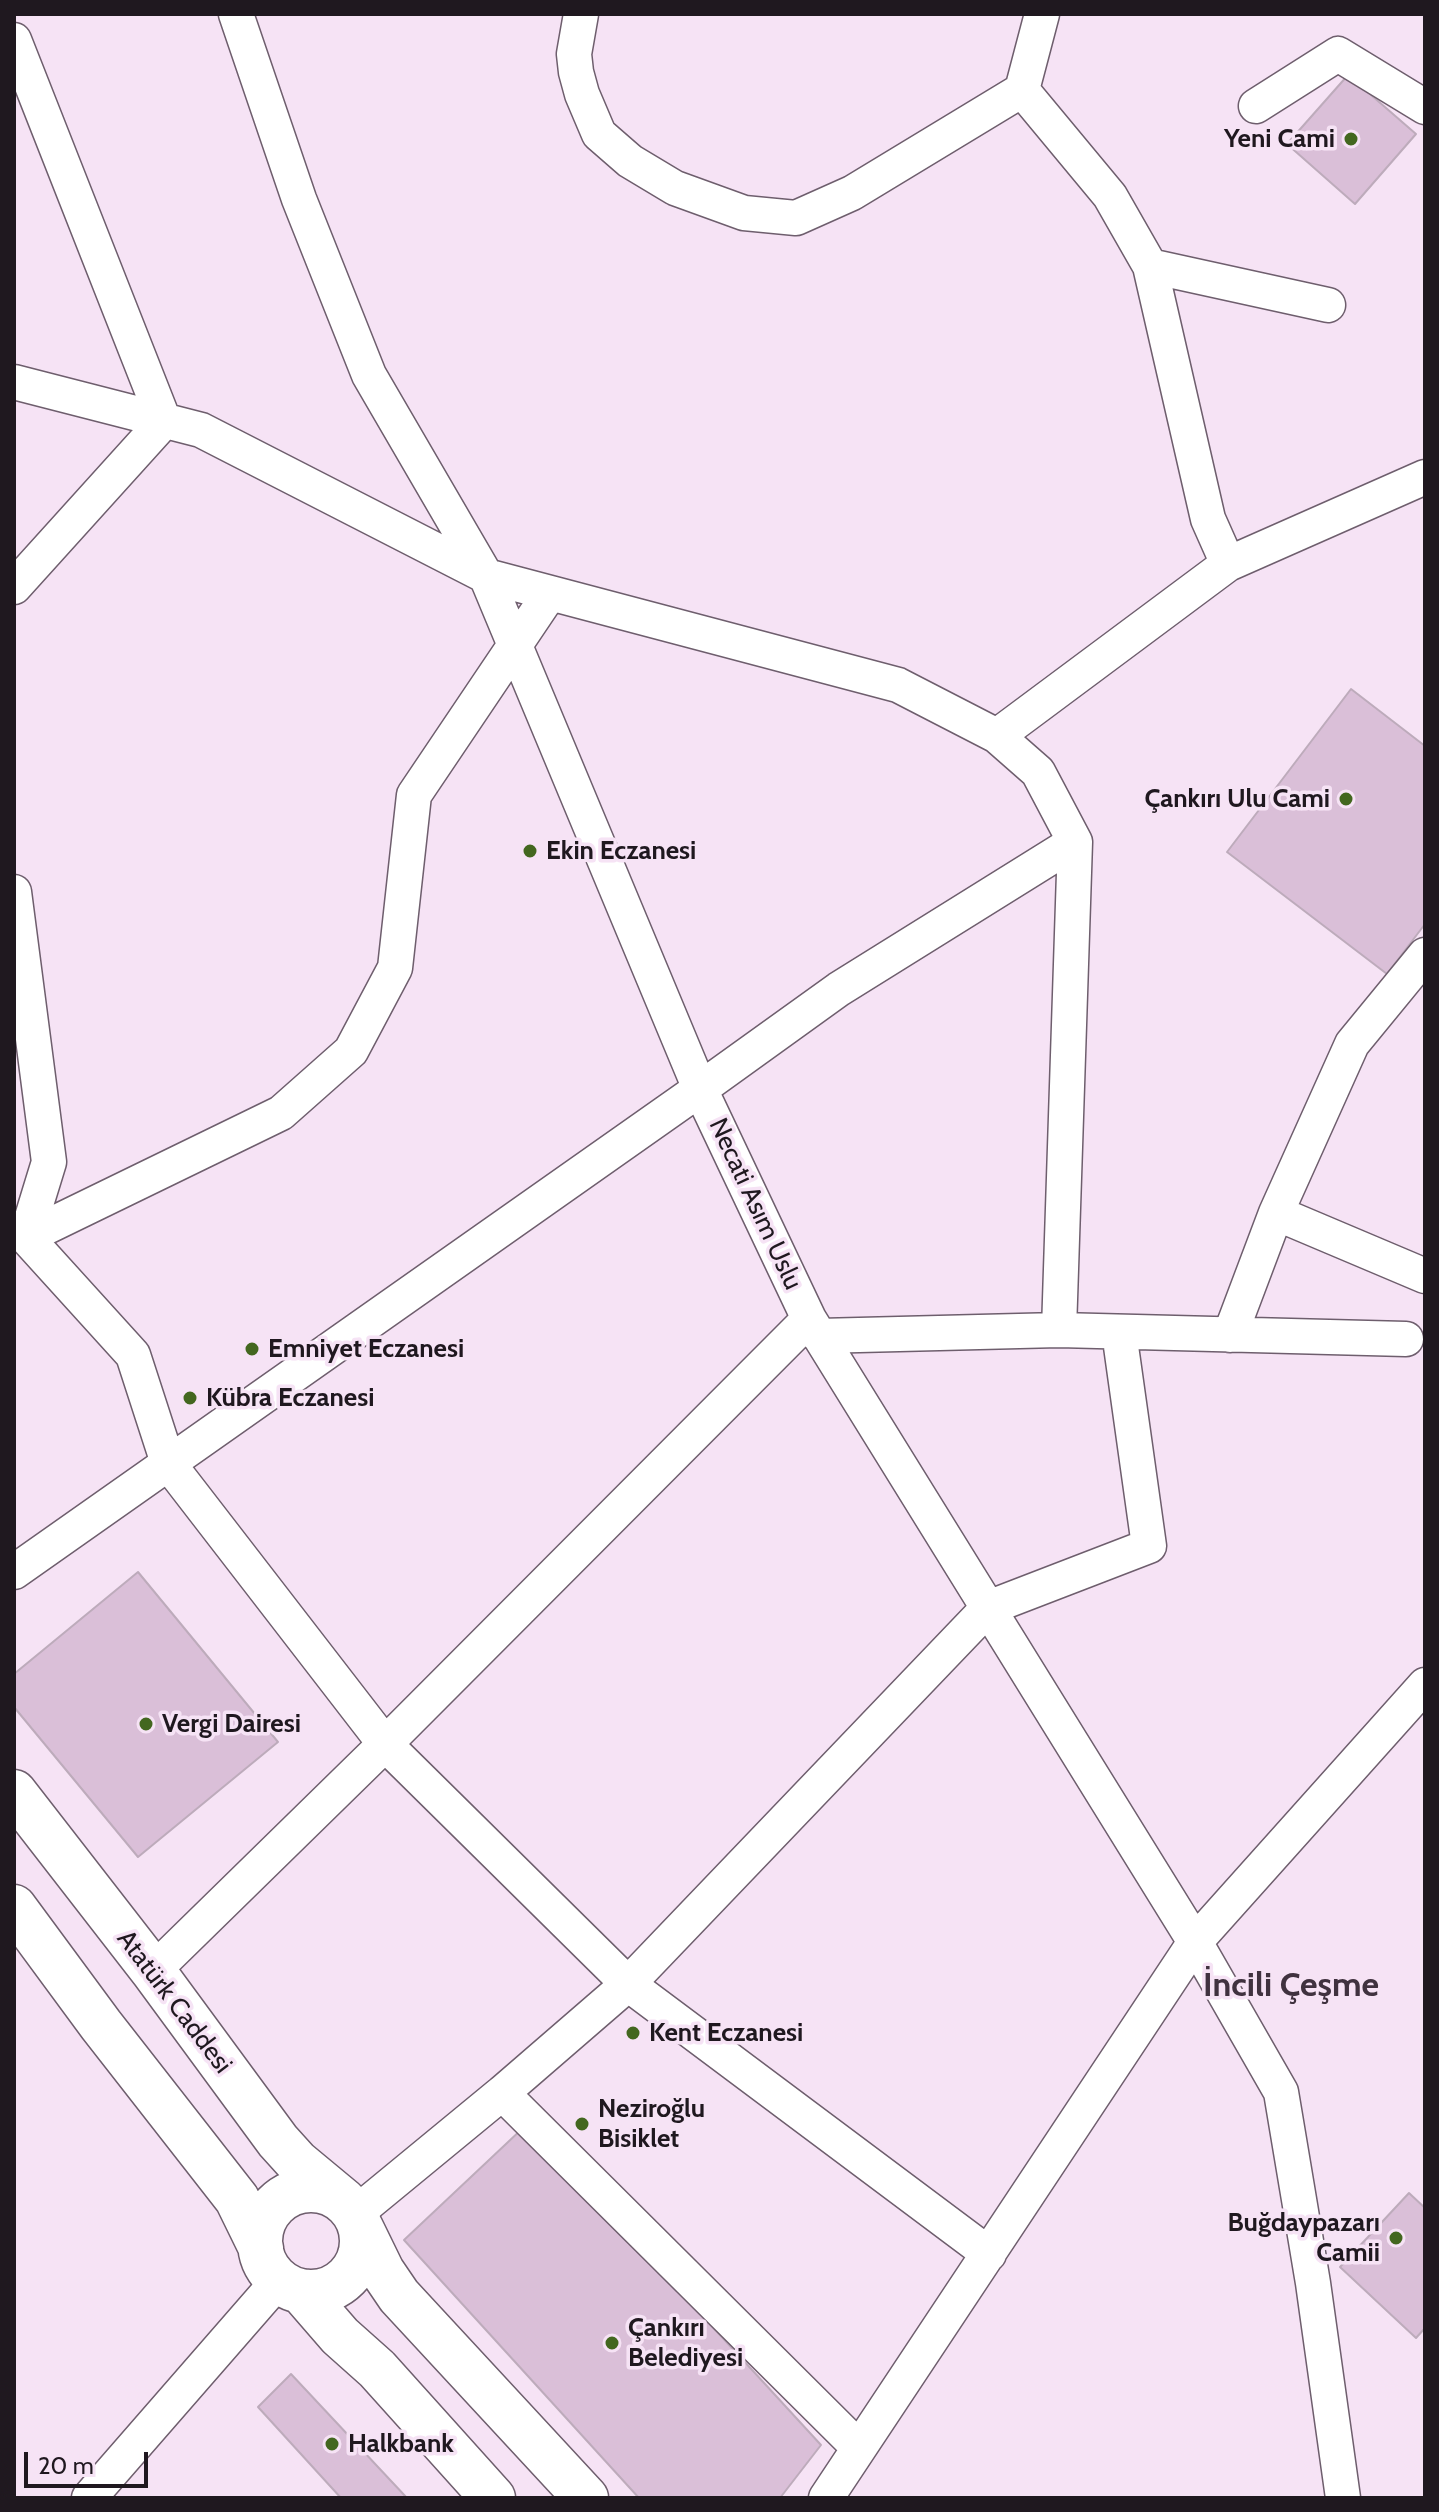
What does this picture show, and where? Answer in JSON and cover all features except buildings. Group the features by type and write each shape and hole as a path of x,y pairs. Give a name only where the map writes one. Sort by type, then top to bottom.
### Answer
{"main road":[{"name":"Atatürk Caddesi","path":"14,1792 153,1971 278,2141 353,2214 382,2271 399,2296 586,2498"},
{"path":"14,1907 101,2025 226,2183 280,2273 340,2336 377,2369 493,2498"},
{"path":"311,2189 329,2193 353,2214 362,2243 360,2257 342,2281 315,2292 280,2273 261,2231 267,2214 279,2201 311,2189"}],"street":[{"name":"Necati Asım Uslu","path":"236,14 299,199 369,375 486,576 700,1089 814,1327 1195,1942 1281,2092 1313,2283 1343,2498"},
{"path":"581,14 574,54 576,72 599,134 630,161 675,188 744,213 796,218 852,193 1022,90 1042,14"},
{"path":"14,40 164,421"},
{"path":"1256,106 1338,54 1425,107"},
{"path":"1022,90 1110,196 1150,266 1208,519 1228,564"},
{"path":"1150,266 1328,305"},
{"path":"14,382 201,430 486,576 898,685 997,736 1038,772 1075,842 1059,1330"},
{"path":"14,587 164,421"},
{"path":"997,736 1228,564 1425,477"},
{"path":"18,1236 281,1113 351,1051 395,968 414,795 550,593"},
{"path":"14,1572 839,989 1075,842"},
{"path":"14,892 49,1162 18,1236"},
{"path":"1230,1335 1276,1213 1352,1044 1425,955"},
{"path":"1276,1213 1425,1276"},
{"path":"18,1236 133,1355 168,1463 385,1744 628,1984 989,2254"},
{"path":"153,1971 814,1327 1406,1339"},
{"path":"353,2214 502,2093 628,1984 988,1608 1149,1546 1119,1332"},
{"path":"826,2498 1195,1942 1425,1685"},
{"path":"502,2093 859,2448"},
{"path":"89,2498 280,2273"}],"place":[{"name":"Yeni Cami","path":"1351,139"},
{"name":"Çankırı Ulu Cami","path":"1346,799"},
{"name":"Ekin Eczanesi","path":"530,851"},
{"name":"Emniyet Eczanesi","path":"252,1349"},
{"name":"Kübra Eczanesi","path":"190,1398"},
{"name":"Vergi Dairesi","path":"146,1724"},
{"name":"Kent Eczanesi","path":"633,2033"},
{"name":"Neziroğlu Bisiklet","path":"582,2124"},
{"name":"Buğdaypazarı Camii","path":"1396,2238"},
{"name":"Çankırı Belediyesi","path":"612,2343"},
{"name":"Halkbank","path":"332,2444"}],"district":[{"name":"İncili Çeşme","path":"1291,1986"}]}
